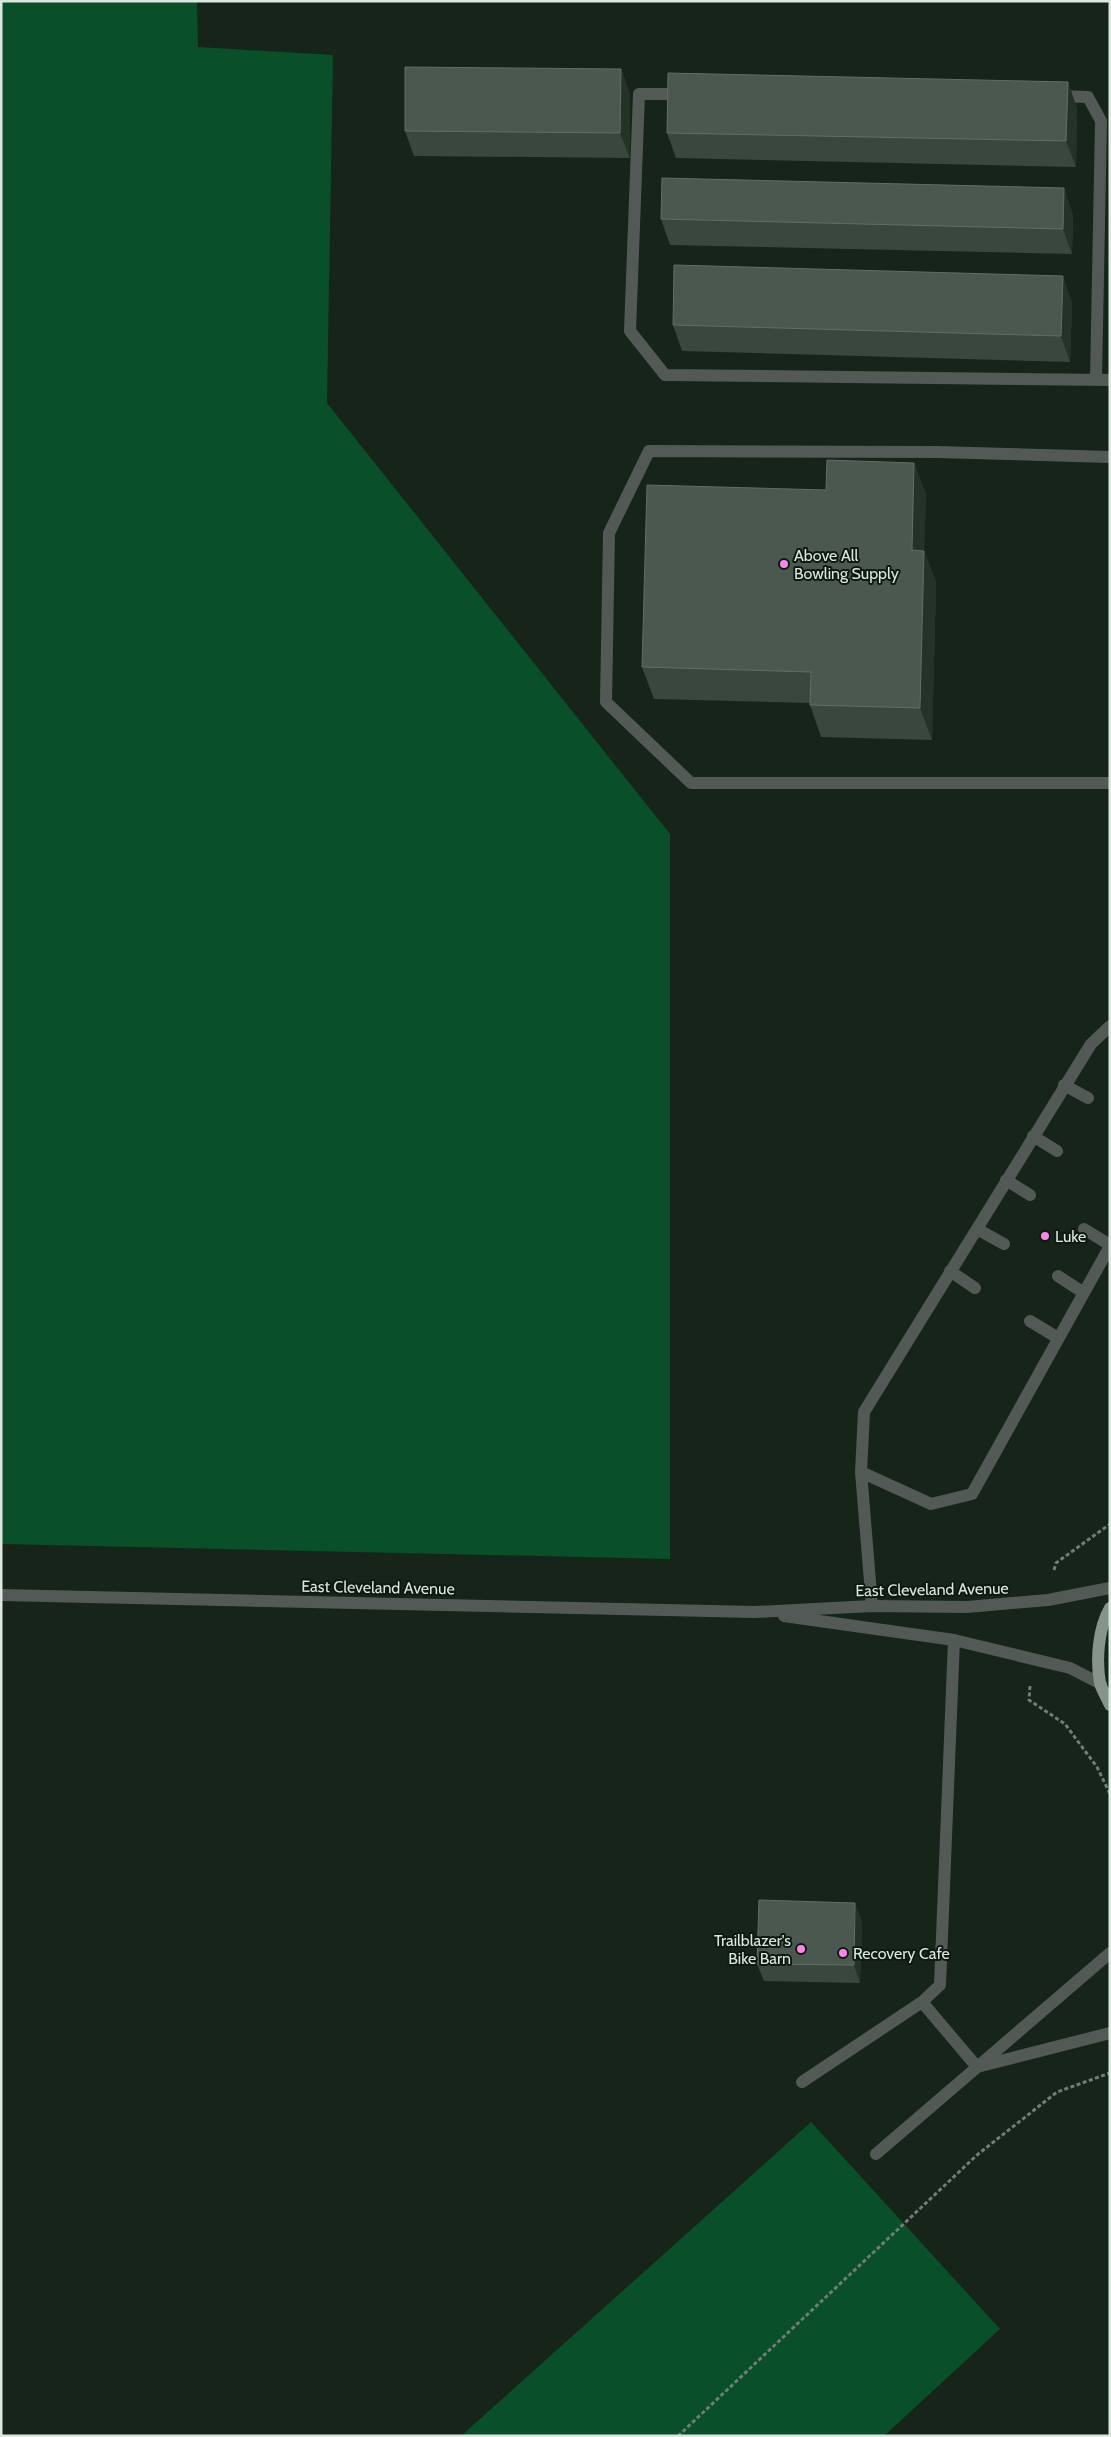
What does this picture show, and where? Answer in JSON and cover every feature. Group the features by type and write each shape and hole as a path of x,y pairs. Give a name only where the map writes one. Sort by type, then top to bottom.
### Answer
{"main road":[{"path":"1110,1608 1106,1615 1098,1648 1100,1684 1110,1705"}],"street":[{"path":"699,94 639,94 630,331 665,375 1110,380"},
{"path":"1048,96 1088,96 1101,121 1096,379"},
{"path":"1110,457 937,452 649,451 609,533 606,702 691,783 1110,783"},
{"path":"872,1606 861,1472 864,1412 1090,1044 1110,1026"},
{"path":"1064,1085 1088,1098"},
{"path":"1034,1136 1057,1151"},
{"path":"1006,1180 1030,1195"},
{"path":"977,1229 1004,1244"},
{"path":"861,1472 931,1504 972,1494 1110,1245 1084,1229"},
{"path":"950,1271 975,1288"},
{"path":"1058,1276 1084,1293"},
{"path":"1030,1321 1058,1338"},
{"name":"East Cleveland Avenue","path":"1,1595 755,1612 872,1606 967,1607 1048,1600 1110,1588"},
{"name":"East Cleveland Avenue","path":"755,1612 954,1640 1070,1668 1100,1684"},
{"path":"802,2082 922,2002 940,1985 954,1640"},
{"path":"876,2154 1110,1953"},
{"path":"922,2002 977,2067"},
{"path":"977,2067 1110,2033"}],"path":[{"path":"1056,1562 1110,1524"},
{"path":"1031,1678 1030,1700 1065,1724 1098,1767 1110,1794"},
{"path":"678,2436 977,2155 1058,2092 1110,2073"}],"green space":[{"path":"1,1 197,1 198,47 333,55 327,403 670,834 670,1559 1,1544"},
{"path":"811,2122 1000,2329 884,2436 461,2436"}],"building":[{"path":"405,67 621,69 620,133 405,131"},
{"path":"668,73 1068,82 1066,141 667,133"},
{"path":"662,178 1064,188 1063,229 661,219"},
{"path":"674,265 1063,276 1061,336 673,325"},
{"path":"827,460 914,463 912,550 924,551 920,708 810,705 811,672 642,667 647,485 826,490"},
{"path":"759,1900 855,1903 854,1965 757,1964"}],"place":[{"name":"Above All Bowling Supply","path":"784,564"},
{"name":"Luke","path":"1045,1236"},
{"name":"Trailblazer's Bike Barn","path":"801,1949"},
{"name":"Recovery Cafe","path":"843,1953"}]}
